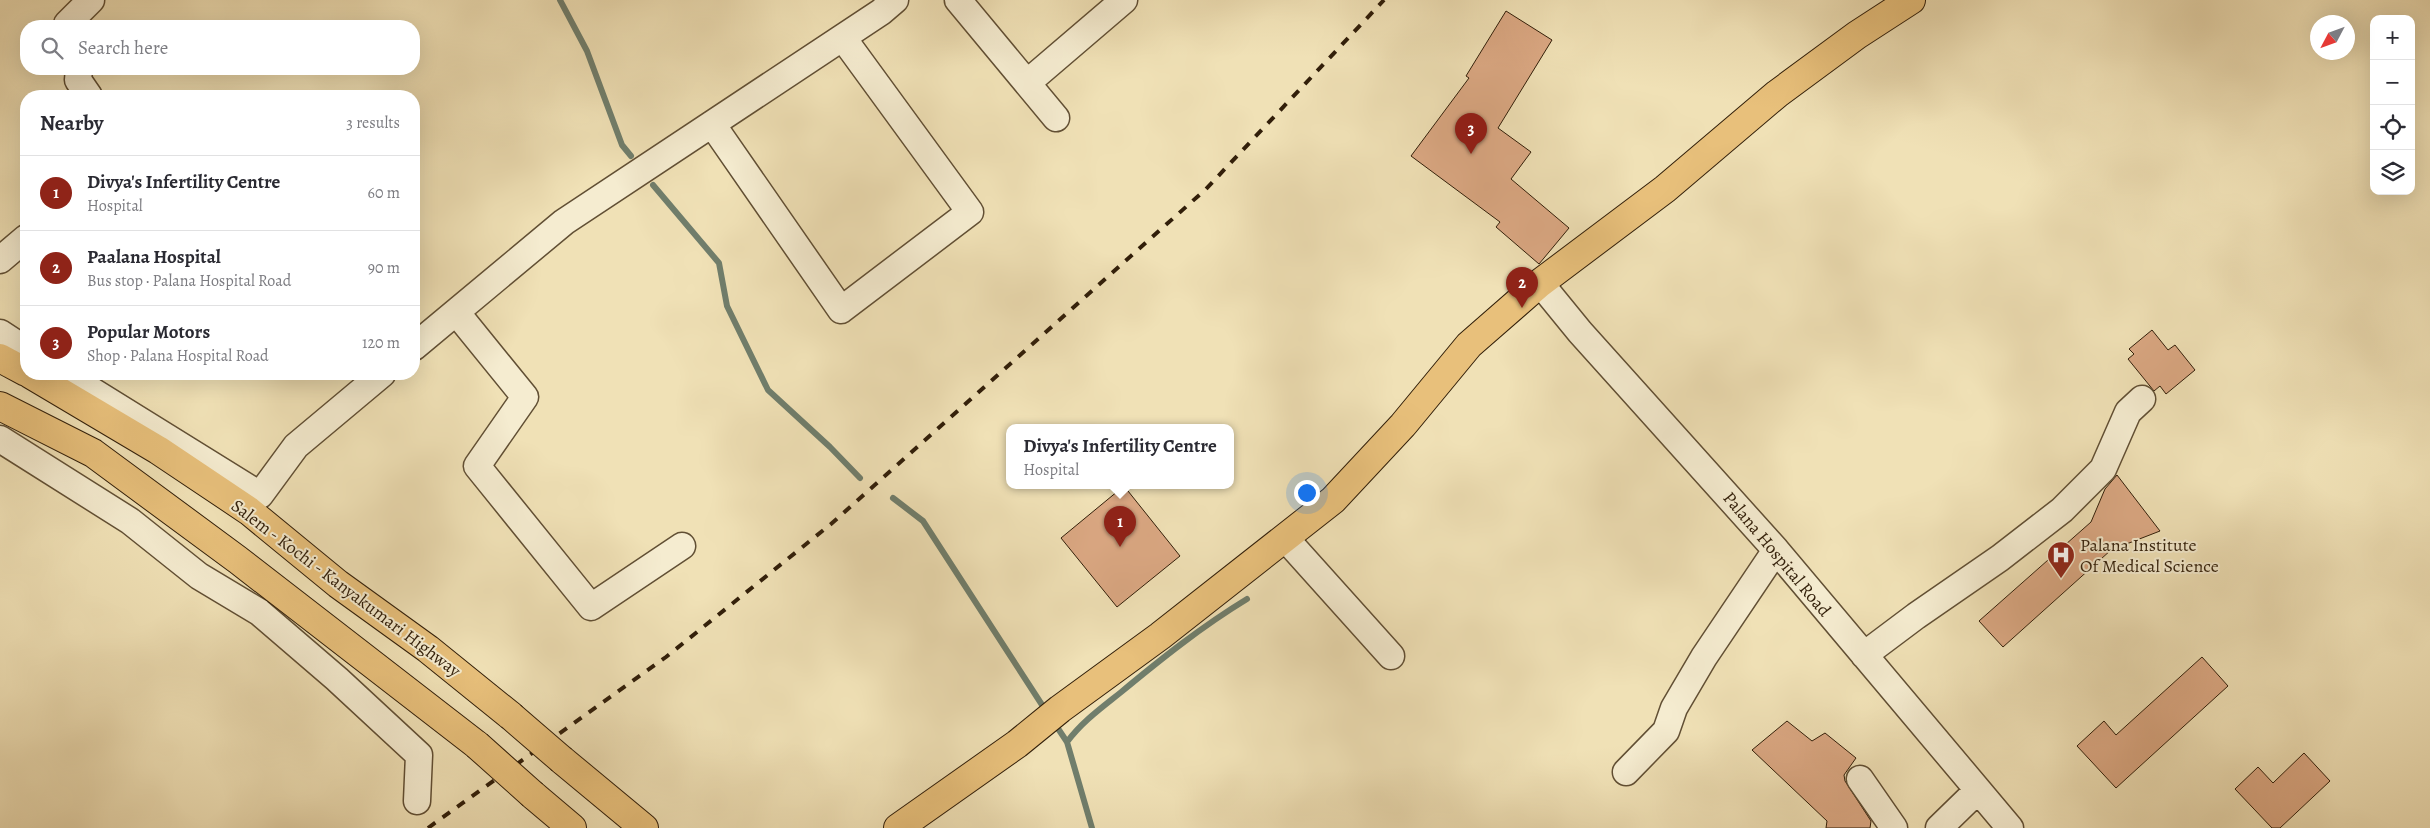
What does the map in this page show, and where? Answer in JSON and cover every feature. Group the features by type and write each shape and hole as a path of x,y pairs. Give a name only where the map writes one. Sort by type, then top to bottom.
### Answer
{"main road":[{"path":"898,828 1017,744 1060,709 1160,636 1333,500 1403,425 1469,345 1540,283 1665,189 1777,94 1857,35 1911,0"},
{"path":"0,358 20,369"},
{"name":"Salem - Kochi - Kanyakumari Highway","path":"40,380 158,450 249,511 338,584 428,649 644,828"},
{"path":"0,406 93,454 238,560 476,744 572,828"}],"street":[{"path":"71,20 91,0"},
{"path":"420,342 564,222 842,38 895,0"},
{"path":"958,0 1056,118"},
{"path":"1027,83 1124,0"},
{"path":"712,124 841,310 970,212 842,38"},
{"path":"78,75 78,80 85,90"},
{"path":"0,260 20,243"},
{"name":"Palana Hospital Road","path":"1540,283 1586,340 1776,550 2010,828"},
{"path":"456,312 525,397 477,466 590,607 682,546"},
{"path":"0,333 20,346"},
{"path":"75,380 260,495 296,446 375,380"},
{"path":"1864,655 1916,616 2000,558 2062,510 2103,468 2128,412 2142,399"},
{"path":"0,439 130,521 199,576 259,612 337,679 419,755 417,801"},
{"path":"1286,538 1392,656"},
{"path":"1626,772 1666,731 1674,708 1704,657 1776,550"},
{"path":"1860,779 1894,828"},
{"path":"1939,828 1978,791"}],"building":[{"path":"1506,11 1552,40 1498,128 1531,152 1511,179 1569,228 1539,264 1496,227 1500,222 1411,156 1469,78 1466,76"},
{"path":"2152,330 2168,350 2175,345 2195,370 2166,394 2160,386 2154,391 2128,359 2134,354 2129,349"},
{"path":"2117,475 2160,531 2111,550 2003,647 1979,621 2091,522 2105,489"},
{"path":"1120,489 1126,489 1180,556 1117,607 1061,538"},
{"path":"2202,657 2228,686 2116,788 2077,746 2104,721 2116,735"},
{"path":"1787,721 1812,741 1825,733 1856,758 1844,775 1845,781 1871,821 1870,828 1826,828 1827,821 1752,750"},
{"path":"2304,753 2330,781 2280,828 2272,828 2235,789 2258,767 2273,783"}],"waterway":[{"path":"560,0 587,51 622,145 631,156"},
{"path":"653,185 719,263 727,306 768,390 830,447 860,478"},
{"path":"893,498 923,521 1046,711"},
{"path":"1067,742 1092,716 1151,668 1197,632 1247,599"},
{"path":"1053,721 1067,742 1092,828"}],"railway":[{"path":"428,828 666,657 831,524 1206,189 1384,0"}],"place":[{"name":"Popular Motors","path":"1471,154"},
{"name":"Paalana Hospital","path":"1522,308"},
{"name":"Divya's Infertility Centre","path":"1120,547"},
{"name":"Palana Institute Of Medical Science","path":"2061,579"}]}
